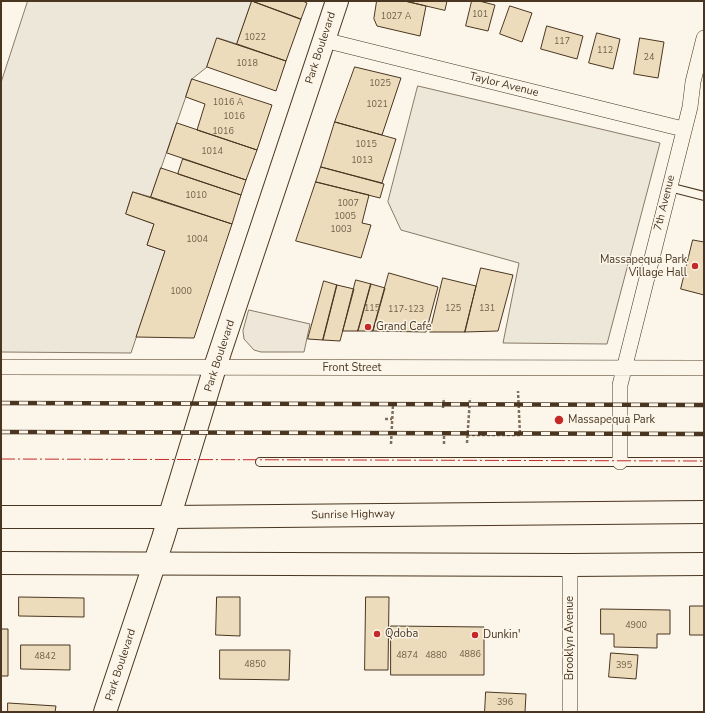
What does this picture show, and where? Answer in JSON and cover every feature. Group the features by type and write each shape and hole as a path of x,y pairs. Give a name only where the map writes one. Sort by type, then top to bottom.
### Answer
{"main road":[{"name":"Park Boulevard","path":"105,712 170,517 215,367 337,1"},
{"name":"Sunrise Highway","path":"1,517 170,517 704,512"},
{"path":"1,563 704,564"}],"street":[{"name":"7th Avenue","path":"620,462 620,385 683,129 690,107 693,82 704,38"},
{"name":"Taylor Avenue","path":"324,40 683,129"},
{"name":"Front Street","path":"1,367 704,368"},
{"name":"Brooklyn Avenue","path":"570,565 570,712"}],"lane":[{"path":"669,187 704,196"},
{"path":"260,462 704,462"}],"path":[{"path":"467,435 520,435 518,391"},
{"path":"443,408 444,398"},
{"path":"467,444 470,398"},
{"path":"391,444 393,404"},
{"path":"385,419 392,419"},
{"path":"640,422 652,422"},
{"path":"444,432 444,444"}],"shaded area":[{"path":"28,1 252,1 237,44 218,38 207,67 192,79 151,197 133,192 126,214 154,224 147,245 165,251 131,353 1,352 1,83"},
{"path":"418,86 660,143 607,344 503,343 519,263 401,230 388,202"},
{"path":"249,310 310,324 304,352 261,352 254,350 244,339 243,331"}],"building":[{"path":"252,1 301,19 286,61 237,44"},
{"path":"252,1 303,1 307,3 301,19"},
{"path":"377,1 405,1 426,6 420,36 377,26 374,19"},
{"path":"405,1 447,1 445,10"},
{"path":"472,1 495,5 488,31 466,26"},
{"path":"510,6 532,13 522,42 500,34"},
{"path":"547,26 583,36 577,59 541,49"},
{"path":"597,33 620,39 613,69 589,63"},
{"path":"217,38 286,61 276,91 207,67"},
{"path":"640,38 664,42 658,78 634,74"},
{"path":"355,67 401,78 382,135 335,122"},
{"path":"192,79 272,105 257,150 197,130 205,104 186,97"},
{"path":"335,122 396,139 382,183 321,167"},
{"path":"177,123 257,150 246,180 167,153"},
{"path":"183,159 246,180 241,195 178,174"},
{"path":"321,167 384,184 380,198 316,182"},
{"path":"161,168 241,195 232,224 151,197"},
{"path":"316,182 369,195 362,223 371,225 361,258 296,241"},
{"path":"133,192 232,224 194,338 136,337 165,251 147,245 154,224 126,214"},
{"name":"Massapequa Park Village Hall","path":"693,240 704,242 704,295 681,289"},
{"path":"481,268 513,275 498,331 465,332"},
{"path":"389,273 438,287 426,332 373,331"},
{"path":"443,278 476,286 465,332 430,332"},
{"path":"356,280 371,284 358,331 343,331"},
{"path":"324,281 337,285 323,340 308,339"},
{"path":"371,284 385,288 373,331 358,331"},
{"path":"337,285 354,289 340,341 323,340"},
{"path":"19,597 84,598 84,617 19,616"},
{"path":"217,597 240,597 240,636 216,635"},
{"name":"Qdoba","path":"366,597 389,597 388,670 365,670"},
{"path":"690,606 704,606 704,635 690,635"},
{"path":"601,609 670,610 670,634 657,634 657,648 614,647 614,634 601,634"},
{"path":"391,626 484,627 484,675 391,675"},
{"path":"1,629 8,629 8,676 1,676"},
{"path":"21,645 70,645 70,670 21,669"},
{"path":"220,650 290,650 289,680 220,679"},
{"path":"611,653 638,655 636,679 609,677"},
{"path":"486,692 526,694 525,712 485,712"},
{"path":"8,703 56,706 55,712 8,712"}],"railway":[{"path":"1,403 704,405"},
{"path":"1,432 704,434"}],"power":[{"path":"1,459 704,461"}],"place":[{"name":"Massapequa Park Village Hall","path":"695,266"},
{"name":"Grand Cafe","path":"368,327"},
{"name":"Massapequa Park","path":"559,420"},
{"name":"Qdoba","path":"377,634"},
{"name":"Dunkin'","path":"475,635"}]}
